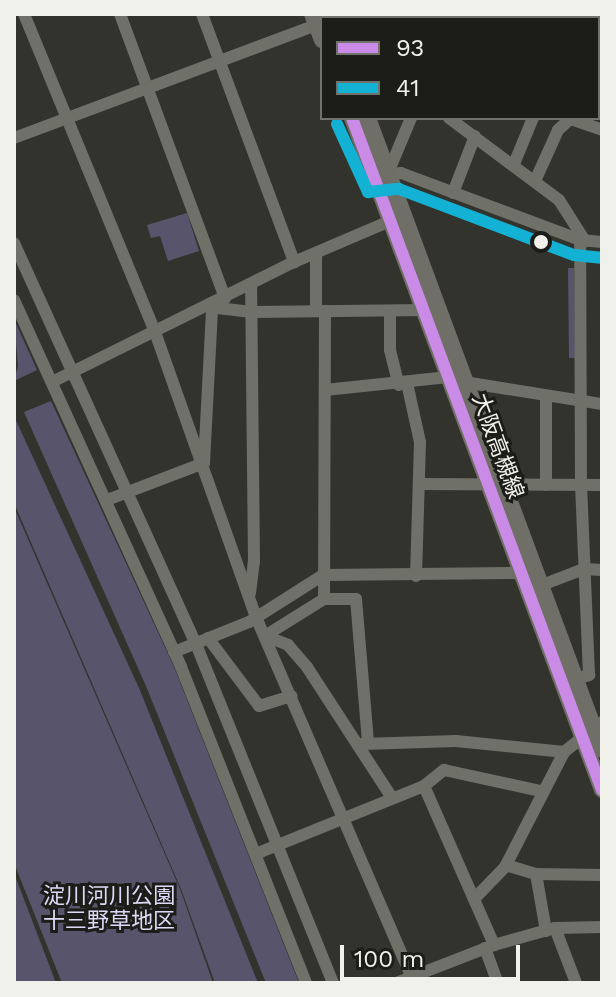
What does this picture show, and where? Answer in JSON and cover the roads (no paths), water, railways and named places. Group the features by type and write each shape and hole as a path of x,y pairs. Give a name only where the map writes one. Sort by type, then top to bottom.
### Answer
{"main road":[{"name":"大阪高槻線","path":"353,120 381,175 398,218 496,485 523,573 602,750"},
{"name":"大阪高槻線","path":"368,120 381,175"},
{"name":"大阪高槻線","path":"398,218 424,310 456,380"},
{"name":"大阪高槻線","path":"496,485 542,585 576,679 593,729 602,790"}],"street":[{"path":"24,14 155,332 204,463 255,615 267,635 341,818 412,980"},
{"path":"120,14 225,298"},
{"path":"202,14 294,262"},
{"path":"14,138 320,22"},
{"path":"410,120 381,175 453,193 582,240 602,242"},
{"path":"452,120 514,164 570,211 582,240 581,485 589,675 576,679"},
{"path":"514,164 532,120"},
{"path":"535,181 558,130 568,120 602,130"},
{"path":"453,193 475,136"},
{"path":"52,382 210,308 294,262 398,218"},
{"path":"14,243 127,491 202,641 333,983"},
{"path":"316,253 325,390 324,599"},
{"path":"249,595 254,562 251,284"},
{"path":"14,300 174,652 258,853 306,983"},
{"path":"210,308 252,312 424,310"},
{"path":"204,463 210,308"},
{"path":"390,311 390,350 420,442 416,576"},
{"path":"325,390 456,380 581,404 602,404"},
{"path":"546,398 546,485"},
{"path":"107,500 204,463"},
{"path":"420,484 602,485"},
{"path":"542,585 584,569 602,570"},
{"path":"174,652 255,615 323,575 523,573"},
{"path":"267,635 324,599 356,599 362,744"},
{"path":"267,635 288,645 307,667 362,744 392,798"},
{"path":"202,641 259,706 291,696"},
{"path":"475,898 506,865 540,791 564,752 593,729"},
{"path":"362,744 456,741 564,752"},
{"path":"258,853 424,786 444,770 540,791"},
{"path":"424,786 475,898 498,983"},
{"path":"506,865 536,874 602,875"},
{"path":"536,874 551,929 576,983"},
{"path":"396,983 412,980 489,946 551,929 602,927"}],"park label":[{"name":"淀川河川公園 十三野草地区","path":"109,908"}]}
